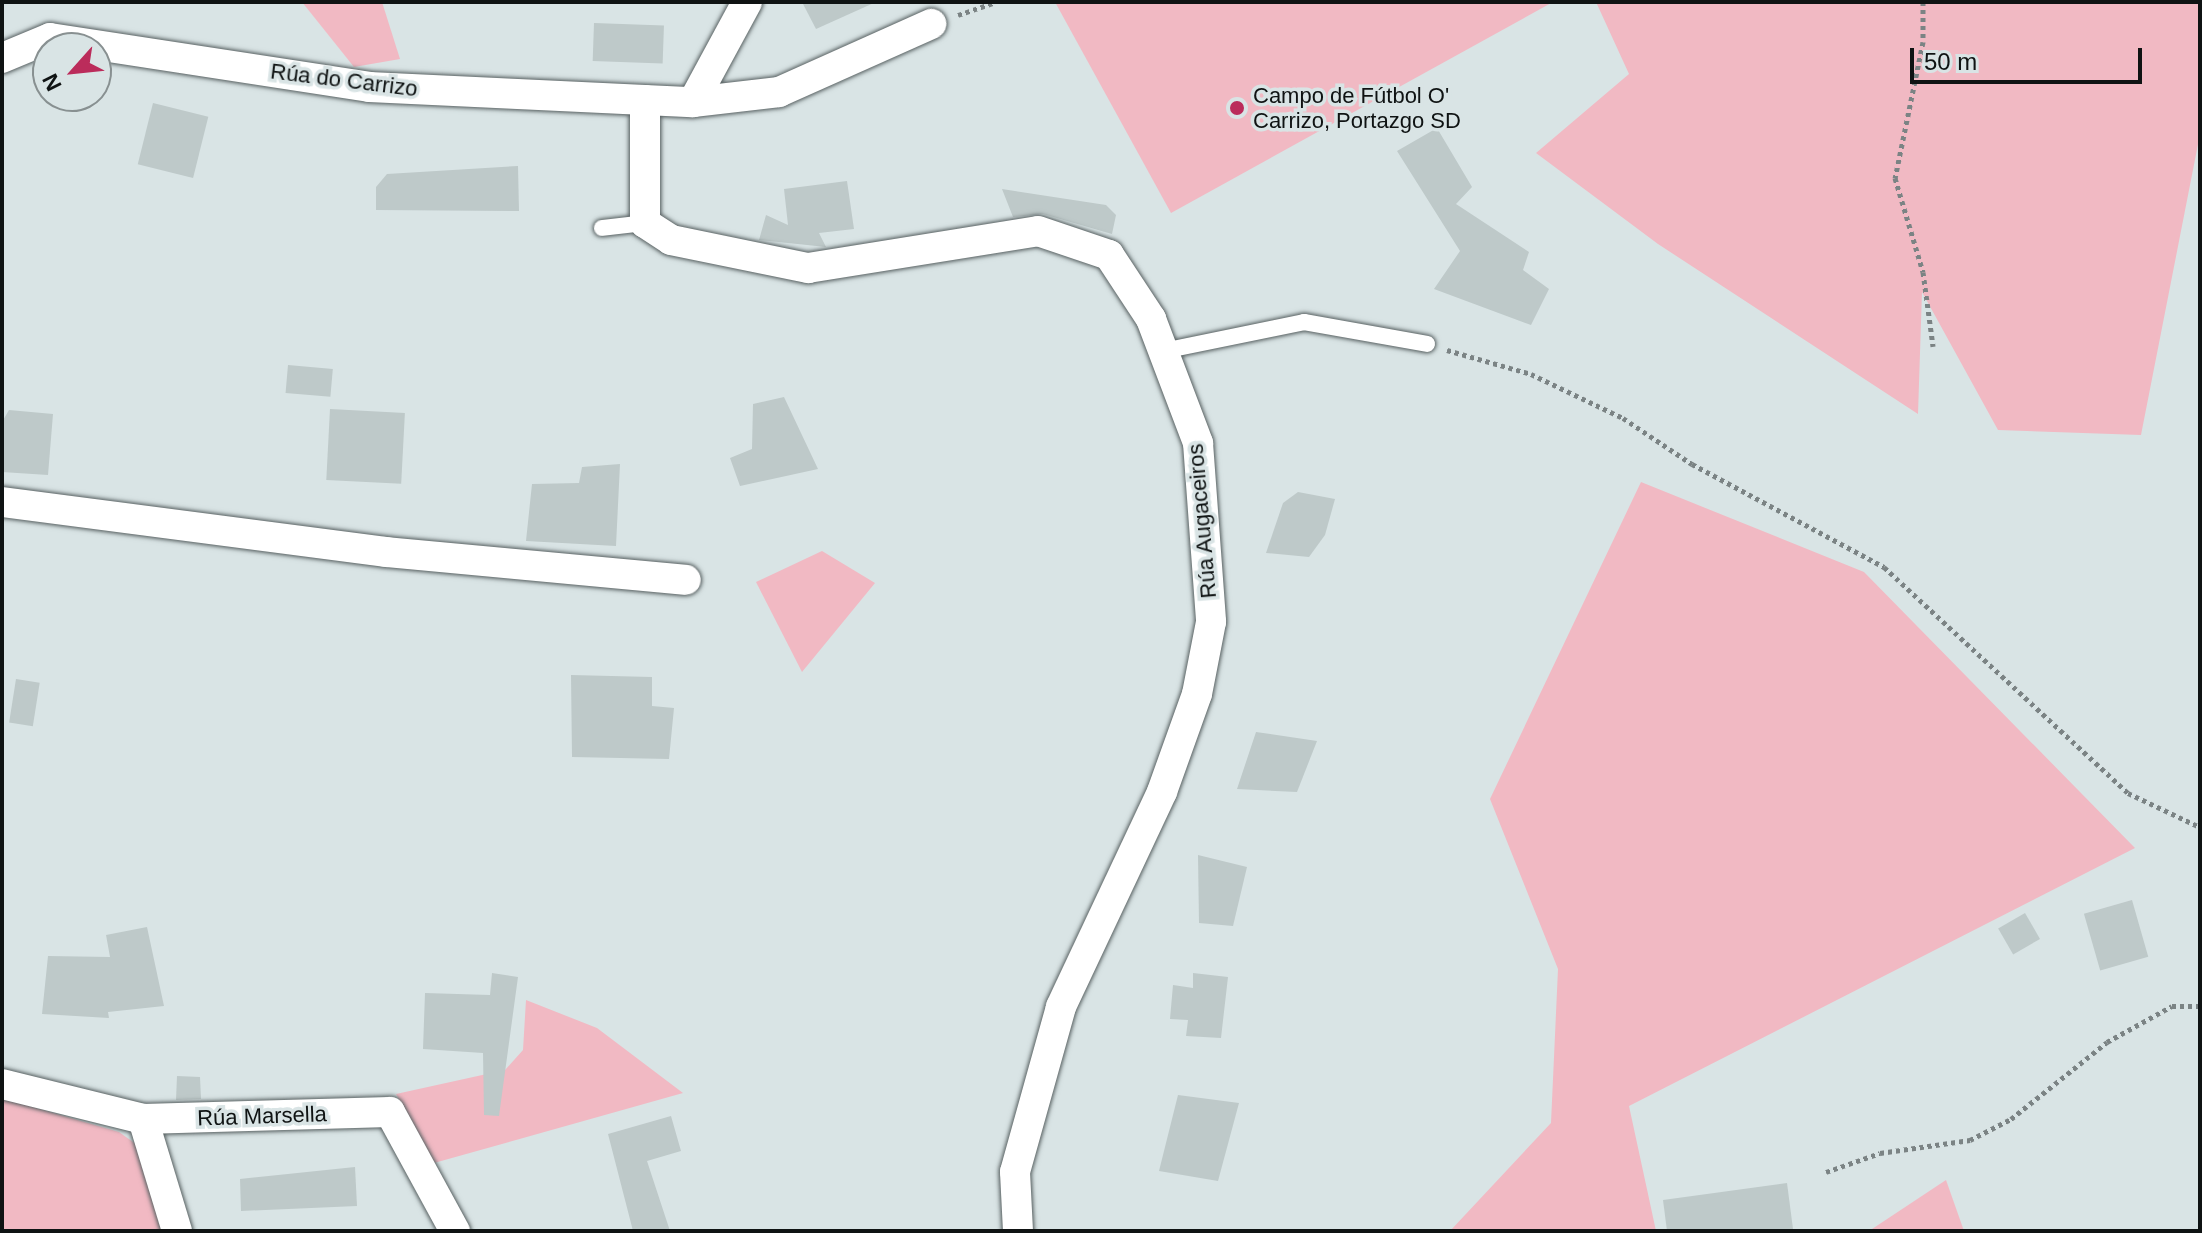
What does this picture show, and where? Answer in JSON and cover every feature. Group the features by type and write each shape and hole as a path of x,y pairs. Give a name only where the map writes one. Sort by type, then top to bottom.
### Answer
{"street":[{"path":"693,102 747,2"},
{"name":"Rúa do Carrizo","path":"2,58 50,38 369,87 693,102 779,92 931,24"},
{"path":"645,100 645,223"},
{"name":"Rúa Augaceiros","path":"645,223 671,240 808,268 1038,231 1109,255 1163,351 1198,443 1211,622 1197,694 1162,792 1061,1007 1015,1172 1018,1231"},
{"path":"2,502 370,550 686,580"},
{"name":"Rúa Marsella","path":"2,1084 143,1119 390,1112 455,1231"},
{"path":"143,1119 177,1231"}],"lane":[{"path":"602,228 645,223"},
{"path":"1163,351 1304,322 1427,344"}],"path":[{"path":"931,24 995,2"},
{"path":"1923,2 1923,42 1895,178 1923,272 1933,346"},
{"path":"1427,344 1531,374 1623,418 1692,464 1884,567 2128,793 2200,827"},
{"path":"1826,1172 1880,1153 1970,1140 2011,1119 2107,1042 2172,1006 2200,1006"}],"shaded area":[{"path":"302,2 382,2 400,59 354,67"},
{"name":"Campo de Fútbol O' Carrizo, Portazgo SD","path":"1055,2 1553,2 1171,213"},
{"path":"1596,2 2200,2 2200,134 2141,435 1998,430 1922,292 1918,414 1658,244 1536,153 1629,74"},
{"path":"1641,482 1864,572 2135,848 1629,1106 1656,1231 1450,1231 1551,1123 1558,969 1490,799"},
{"path":"822,551 875,583 802,672 756,582"},
{"path":"526,1000 597,1028 683,1093 434,1163 396,1094 505,1070 523,1050"},
{"path":"2,1098 119,1132 140,1147 165,1231 2,1231"},
{"path":"1946,1180 1964,1231 1869,1231"}],"building":[{"path":"802,2 876,2 816,29"},
{"path":"594,23 664,25 663,63 593,61"},
{"path":"153,103 208,117 193,178 138,164"},
{"path":"1437,128 1472,187 1456,204 1529,252 1523,270 1549,289 1531,325 1434,289 1460,251 1397,151"},
{"path":"518,166 519,211 376,210 376,187 387,174"},
{"path":"847,181 854,229 819,233 826,247 759,240 766,215 788,225 784,189"},
{"path":"1002,189 1106,205 1116,215 1112,234 1043,214 1013,217"},
{"path":"288,365 333,369 330,397 286,393"},
{"path":"784,397 818,469 740,486 730,458 752,449 753,404"},
{"path":"330,409 405,413 401,484 326,480"},
{"path":"9,410 53,414 48,475 2,472 2,422"},
{"path":"620,464 616,546 526,541 532,484 579,483 582,467"},
{"path":"1298,492 1335,499 1325,535 1309,557 1266,553 1283,503"},
{"path":"571,675 652,677 652,706 674,708 669,759 572,757"},
{"path":"16,679 40,683 33,726 9,722"},
{"path":"1256,732 1317,741 1297,792 1237,789"},
{"path":"1198,855 1247,867 1233,926 1199,923"},
{"path":"2132,900 2148,957 2100,970 2084,914"},
{"path":"2025,913 2040,939 2013,954 1998,928"},
{"path":"147,927 164,1006 108,1012 109,1018 42,1014 48,956 110,957 106,935"},
{"path":"492,973 518,977 499,1116 484,1115 483,1053 423,1049 425,993 490,995"},
{"path":"1193,973 1228,977 1221,1038 1186,1036 1188,1020 1170,1019 1173,985 1193,988"},
{"path":"177,1076 200,1077 201,1099 176,1100"},
{"path":"1178,1095 1239,1103 1218,1181 1159,1171"},
{"path":"671,1116 681,1151 647,1161 670,1231 633,1231 608,1134"},
{"path":"355,1167 357,1206 241,1211 240,1179"},
{"path":"1787,1183 1793,1229 1667,1231 1663,1200"}],"place":[{"name":"Campo de Fútbol O' Carrizo, Portazgo SD","path":"1237,108"}]}
